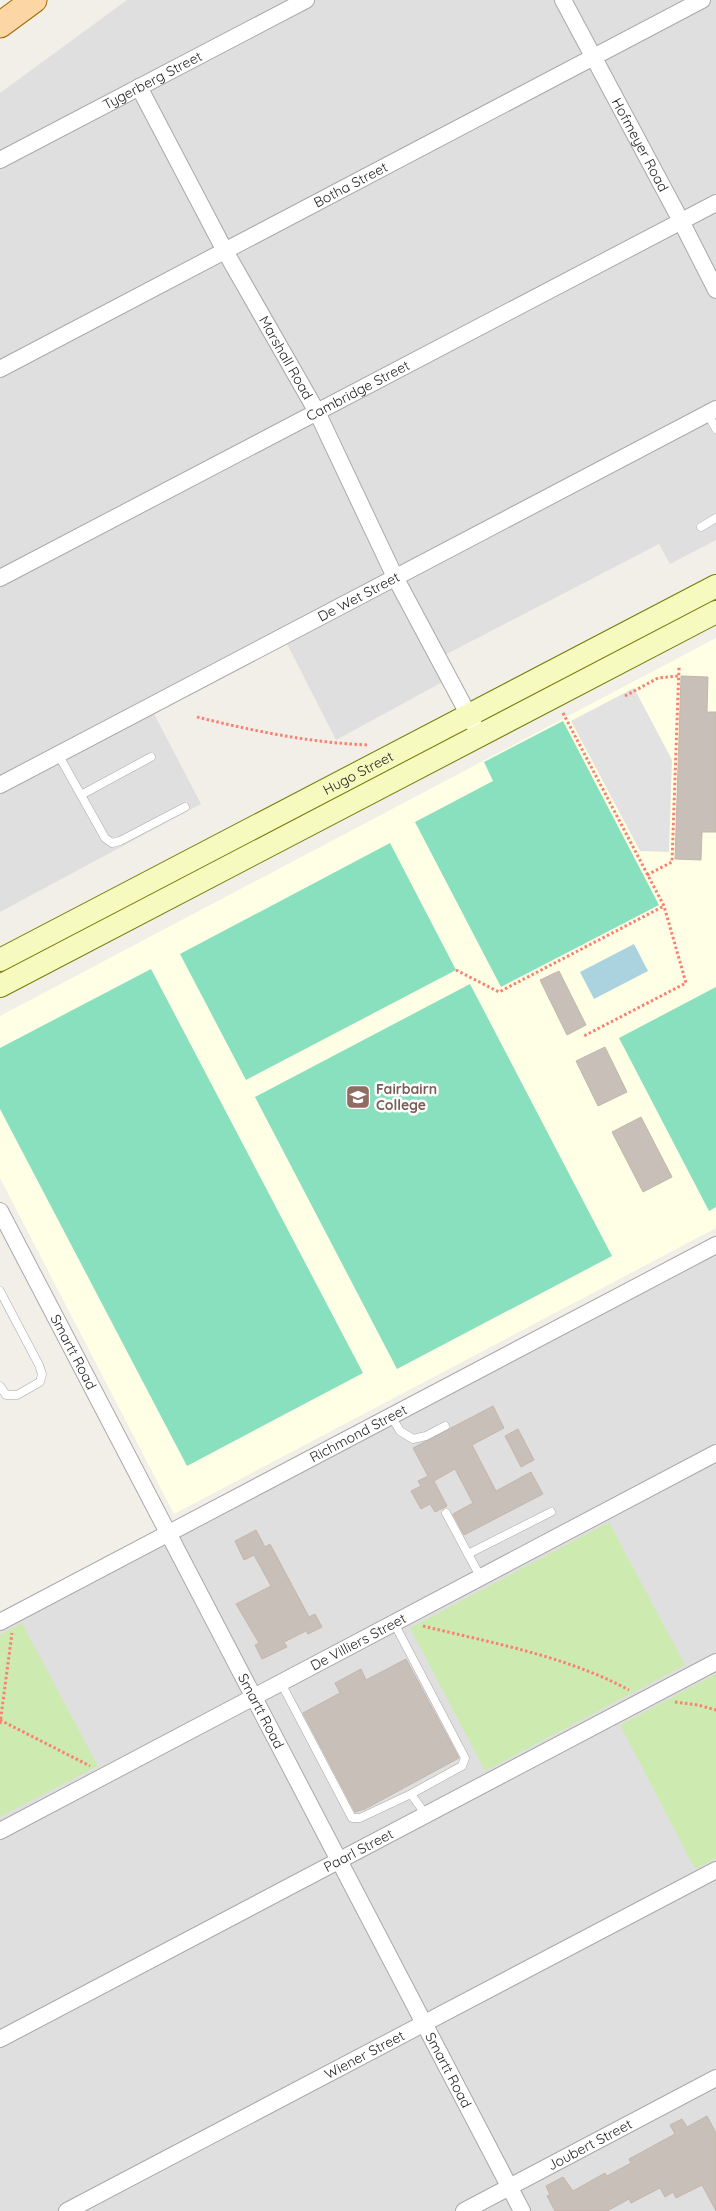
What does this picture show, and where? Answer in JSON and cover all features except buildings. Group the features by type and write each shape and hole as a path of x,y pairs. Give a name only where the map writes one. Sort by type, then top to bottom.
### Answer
{"main road":[{"path":"0,25 33,0"}],"street":[{"name":"Tygerberg Street","path":"0,160 306,0"},
{"name":"Hofmeyer Road","path":"563,0 716,290"},
{"name":"Botha Street","path":"0,369 702,0"},
{"name":"Marshall Road","path":"139,88 225,251 317,412 395,577 481,736"},
{"name":"Cambridge Street","path":"0,578 716,202"},
{"name":"De Wet Street","path":"0,785 712,411"},
{"name":"Hugo Street","path":"0,986 481,736 716,586"},
{"name":"Hugo Street","path":"0,960 468,715 716,612"},
{"name":"Smartt Road","path":"0,1211 522,2211"},
{"name":"Richmond Street","path":"6,1626 168,1533 716,1245"},
{"name":"De Villiers Street","path":"0,1831 716,1453"},
{"name":"Paarl Street","path":"0,2039 716,1662"},
{"name":"Wiener Street","path":"67,2211 716,1870"},
{"name":"Joubert Street","path":"464,2211 716,2078"}],"lane":[{"path":"712,411 716,429"},
{"path":"701,527 716,518"},
{"path":"58,754 105,838 112,843 120,841 185,807"},
{"path":"81,795 151,757"},
{"path":"0,1291 42,1374 40,1382 15,1396 6,1395 0,1386"},
{"path":"391,1416 400,1430 413,1439 426,1436 445,1426"},
{"path":"468,1554 551,1512"},
{"path":"446,1514 480,1578"},
{"path":"281,1683 352,1818 360,1818 411,1794 462,1766 465,1758 401,1619"},
{"path":"411,1794 426,1815"}],"path":[{"path":"647,875 672,862 679,667"},
{"path":"625,696 658,678 679,676"},
{"path":"563,714 664,906 686,983 582,1038"},
{"path":"197,717 244,729 337,744 377,745"},
{"path":"456,970 499,992 664,906"},
{"path":"401,1619 545,1657 607,1679 645,1699 698,1705 716,1710"},
{"path":"0,1724 6,1626"},
{"path":"0,1721 93,1768"}],"shaded area":[{"path":"127,0 716,0 716,540 670,564 659,544 437,659 448,679 336,740 284,638 151,708 201,804 0,912 0,93"},
{"name":"Fairbairn College","path":"716,638 716,1228 174,1514 0,1178 0,1016"},
{"path":"634,688 672,760 669,852 640,851 571,721"},
{"path":"716,1246 716,2211 0,2211 0,1622"}],"green space":[{"path":"563,721 659,905 501,987 415,822 493,781 484,762"},
{"path":"390,843 456,970 246,1080 180,954"},
{"path":"151,969 363,1373 187,1466 0,1109 0,1048"},
{"path":"470,984 612,1256 397,1369 255,1097"},
{"path":"716,987 716,1207 709,1211 619,1038"},
{"path":"609,1522 685,1665 485,1771 410,1628"},
{"path":"22,1623 98,1766 0,1817 0,1635"},
{"path":"716,1674 716,1858 695,1869 620,1725"}],"water":[{"path":"634,944 648,971 594,999 580,972"}],"place":[{"name":"Fairbairn College","path":"358,1097"}]}
